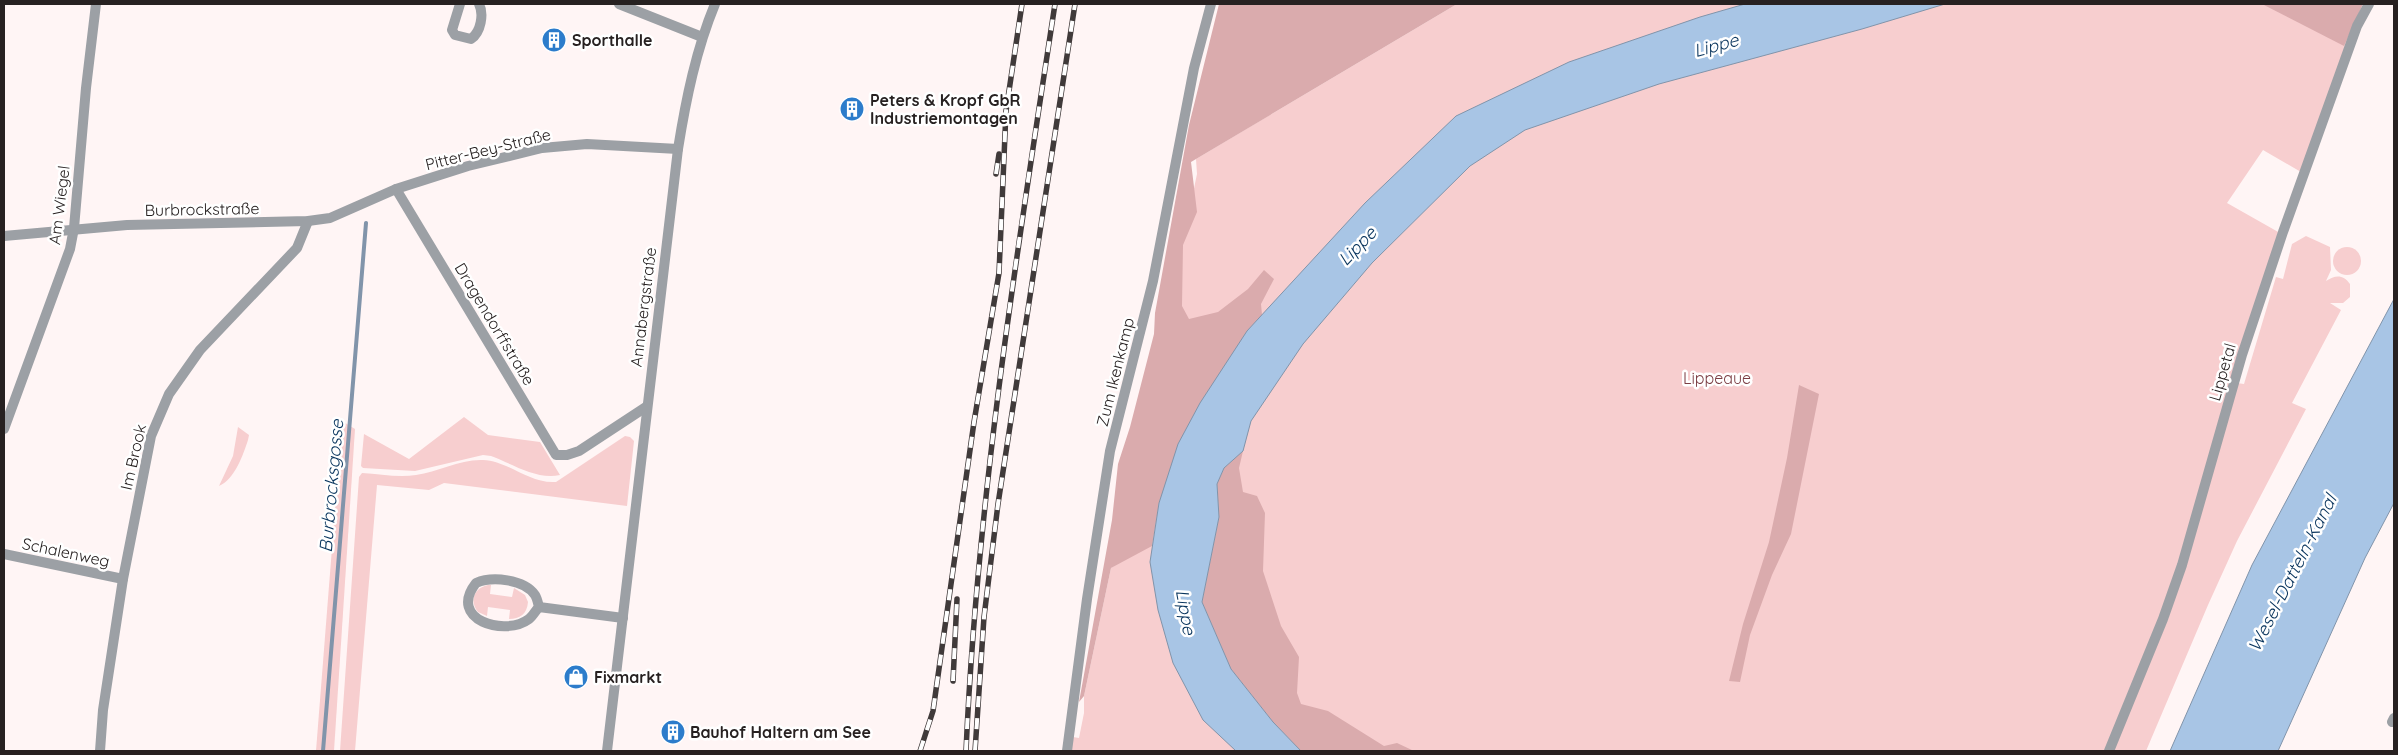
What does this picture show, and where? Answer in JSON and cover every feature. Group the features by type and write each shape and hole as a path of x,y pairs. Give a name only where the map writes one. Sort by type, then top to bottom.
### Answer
{"street":[{"name":"Am Wiegel","path":"4,429 70,249 74,228 86,88 96,4"},
{"path":"460,4 452,30 455,35 471,39 475,36 480,22 482,11 479,4"},
{"path":"619,4 702,37"},
{"name":"Annabergstraße","path":"607,751 646,406 678,149 685,108 702,37 715,4"},
{"name":"Zum Ikenkamp","path":"1067,751 1087,599 1110,451 1153,281 1194,68 1211,4"},
{"name":"Lippetal","path":"2109,751 2182,566 2248,336 2357,26 2369,4"},
{"name":"Pitter-Bey-Straße","path":"396,189 468,166 542,148 587,144 678,149"},
{"name":"Burbrockstraße","path":"4,236 74,228 308,221 330,218 396,189"},
{"name":"Dragendorffstraße","path":"396,189 556,455 567,455 579,451 646,406"},
{"name":"Im Brook","path":"100,751 102,710 123,579 151,436 169,394 200,350 297,248 308,221"},
{"name":"Schalenweg","path":"4,554 123,579"},
{"path":"492,579 516,582 535,595 539,607 529,619 516,625 506,626 485,623 473,616 469,610 467,598 476,583 492,579"},
{"path":"539,607 623,618"}],"green space":[{"name":"Lippeaue","path":"1457,4 2355,4 2359,10 2301,172 2263,150 2227,203 2280,233 2165,603 2120,713 2107,751 1071,751 1073,737 1079,738 1084,713 1084,696 1111,568 1115,565 1197,174 1196,159"},
{"path":"2306,236 2330,247 2331,270 2326,281 2339,276 2345,278 2350,284 2350,297 2343,303 2330,303 2341,310 2292,403 2306,409 2237,541 2146,751 2113,751 2168,619 2237,383 2244,384 2276,277 2283,279 2292,244"},
{"path":"2347,247 2357,251 2361,261 2357,271 2347,275 2337,271 2333,261 2337,251"},
{"path":"464,417 488,435 540,442 560,475 551,476 533,473 491,456 483,455 415,471 363,468 361,466 364,434 409,459"},
{"path":"342,421 355,429 334,751 316,751"},
{"path":"238,427 249,435 248,440 234,472 225,483 219,486 233,456"},
{"path":"625,436 630,437 634,441 627,506 444,483 429,490 377,485 355,751 340,751 359,477 362,473 410,476 474,460 483,460 502,464 537,480 556,482"},
{"path":"491,585 490,594 512,597 514,588 525,595 528,602 524,613 520,617 509,619 510,610 488,607 487,616 478,612 474,604 474,596 479,589"}],"shaded area":[{"path":"1219,4 1457,4 1191,162 1197,212 1183,245 1182,306 1189,319 1218,312 1248,289 1264,270 1274,279 1261,304 1262,315 1247,331 1159,503 1152,546 1111,568 1084,696 1079,702 1112,520 1118,464 1130,427 1154,334 1155,313 1189,125"},
{"path":"2262,4 2363,4 2344,46"},
{"path":"1799,385 1819,394 1791,534 1772,575 1750,635 1740,682 1729,681 1743,624 1769,542 1787,458"},
{"path":"1243,451 1239,468 1243,492 1257,496 1265,513 1263,571 1281,626 1299,657 1297,693 1301,704 1328,711 1384,746 1397,743 1414,751 1301,751 1273,722 1231,669 1202,602 1219,517 1217,484 1224,468"}],"water":[{"name":"Lippe","path":"1745,4 1945,4 1862,29 1659,84 1525,130 1470,166 1372,263 1303,344 1251,421 1243,451 1224,468 1217,484 1219,517 1202,602 1231,669 1273,722 1301,751 1236,751 1203,720 1173,663 1158,610 1150,562 1159,503 1178,444 1200,403 1247,331 1365,203 1456,116 1569,62 1700,17"},
{"name":"Wesel-Datteln-Kanal","path":"2394,299 2394,503 2365,558 2278,751 2170,751 2252,565"}],"waterway":[{"name":"Burbrocksgosse","path":"323,751 366,223"}],"railway":[{"path":"920,751 933,711 974,422 999,273 1006,111 1022,4"},
{"path":"966,751 979,563 1000,376 1055,4"},
{"path":"975,751 984,617 998,504 1075,4"},
{"path":"996,174 999,154"},
{"path":"953,681 957,599"}],"place":[{"name":"Sporthalle","path":"554,40"},
{"name":"Peters & Kropf GbR Industriemontagen","path":"852,109"},
{"name":"Fixmarkt","path":"576,677"},
{"name":"Bauhof Haltern am See","path":"673,732"}]}
